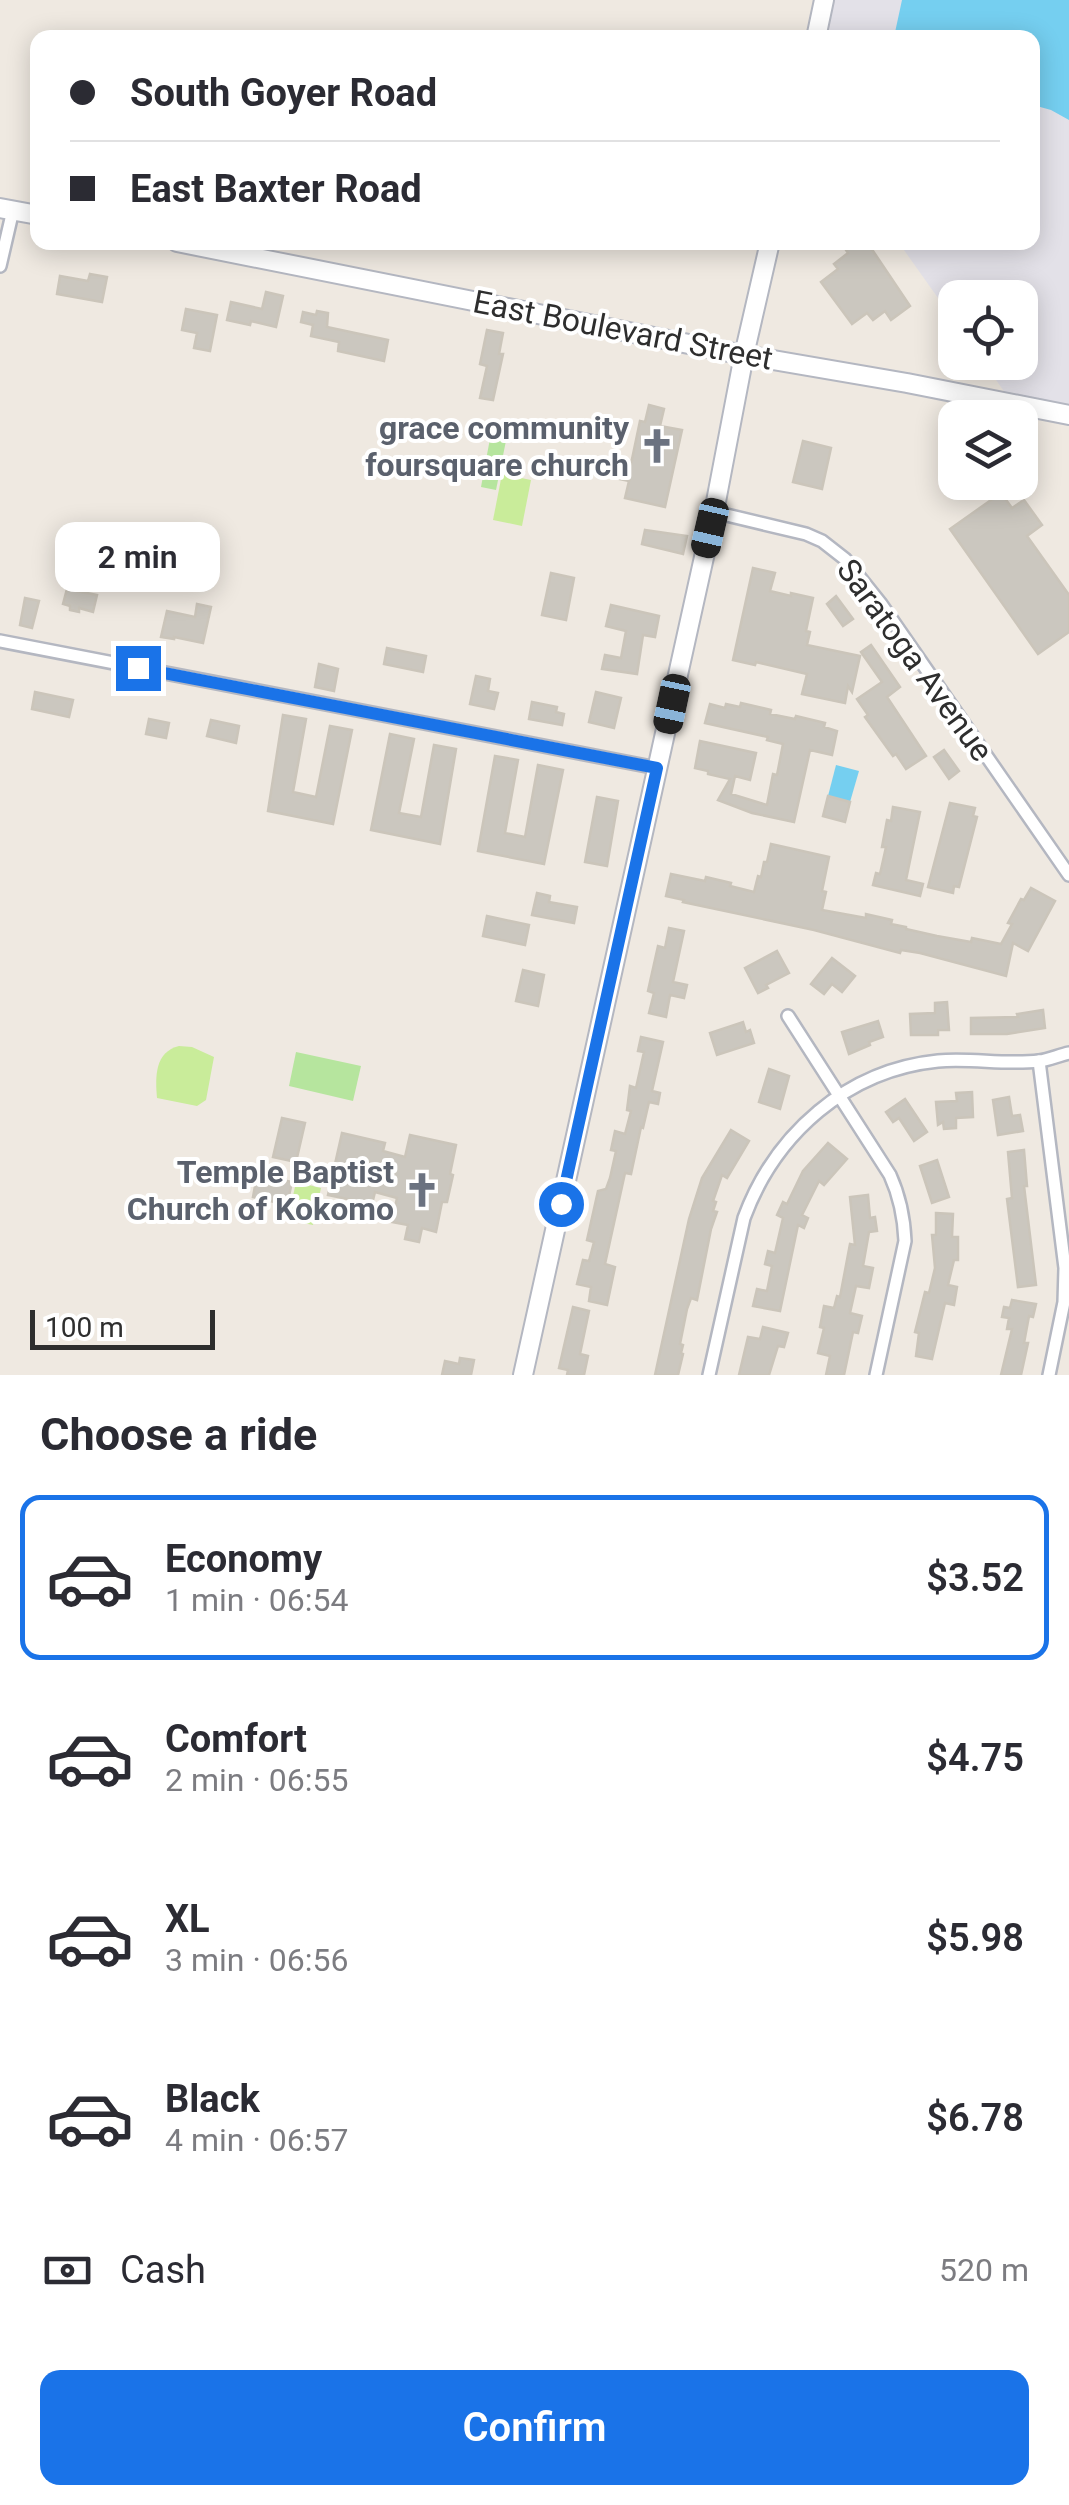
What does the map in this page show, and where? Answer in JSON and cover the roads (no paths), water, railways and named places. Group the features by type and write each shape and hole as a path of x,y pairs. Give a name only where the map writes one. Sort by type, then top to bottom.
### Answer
{"street":[{"path":"818,30 824,0"},
{"path":"0,266 6,209"},
{"name":"East Boulevard Street","path":"217,250 744,355 1069,414"},
{"path":"523,1375 768,250"},
{"name":"Saratoga Avenue","path":"714,512 806,534 846,559 1069,874"},
{"path":"0,642 657,768"},
{"path":"788,1016 898,1194 905,1241 876,1375"},
{"path":"709,1375 744,1218 772,1160 801,1125 838,1095 893,1071 937,1061 1039,1061 1069,1052"},
{"path":"1039,1061 1067,1302 1049,1375"}],"water":[{"path":"902,0 1069,0 1069,120 1040,107 1040,30 896,30"},
{"path":"836,765 859,771 850,802 828,796"}],"place":[{"name":"grace community foursquare church","path":"657,446"},
{"name":"Temple Baptist Church of Kokomo","path":"422,1190"}]}
